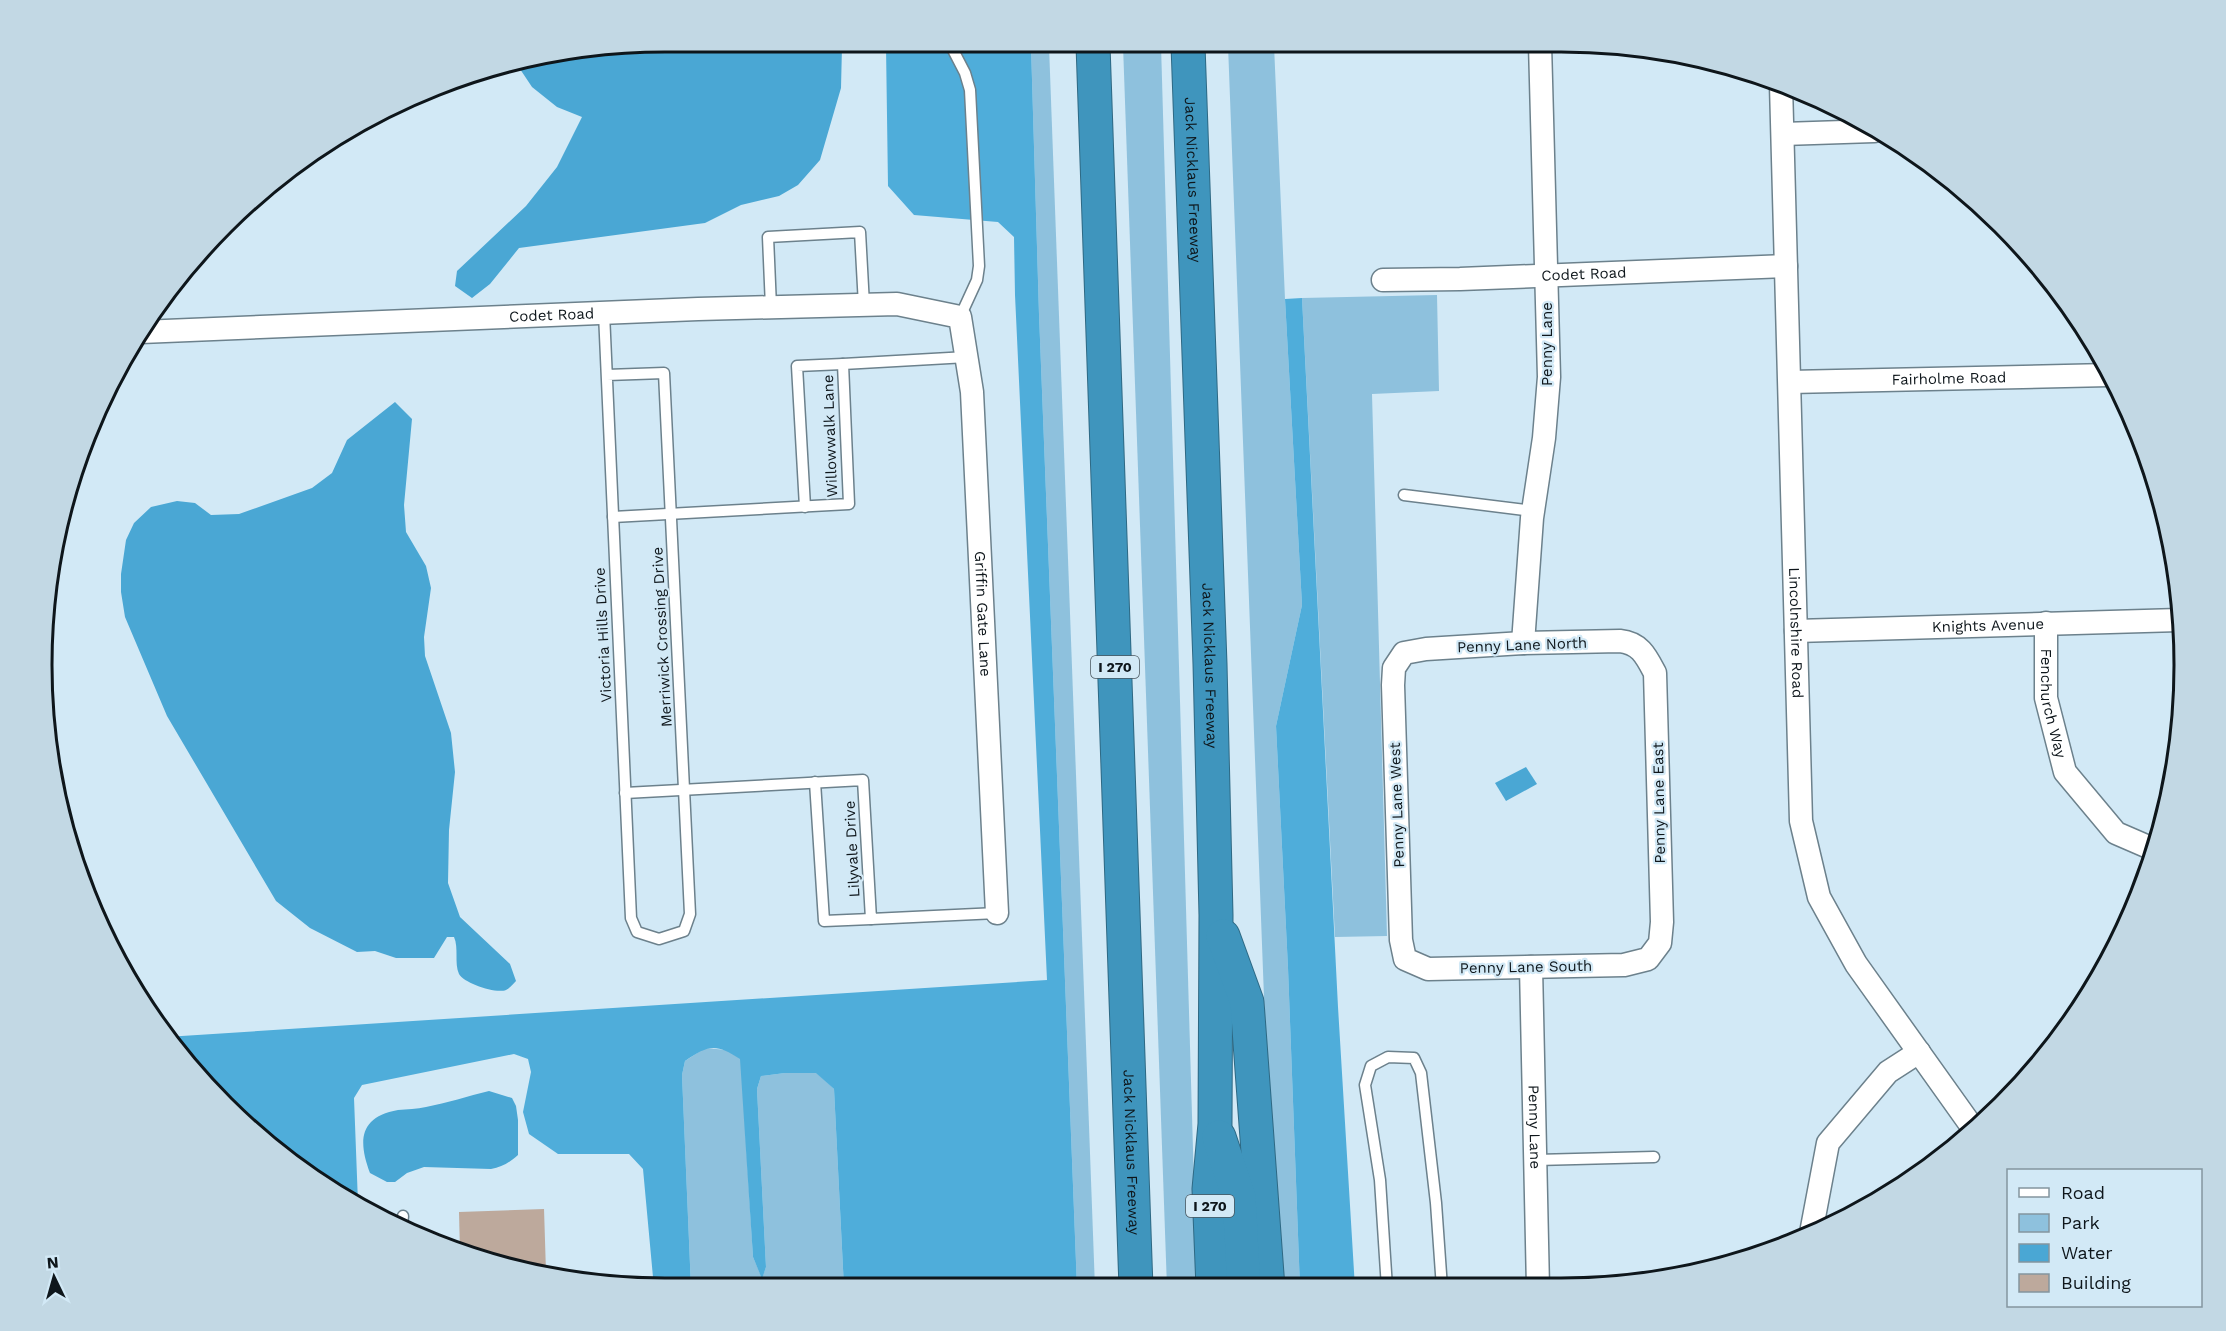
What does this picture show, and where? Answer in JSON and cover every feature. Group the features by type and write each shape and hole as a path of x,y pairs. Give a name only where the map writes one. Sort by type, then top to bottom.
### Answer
{"highway":[{"name":"Jack Nicklaus Freeway","path":"1093,52 1136,1278"},
{"name":"Jack Nicklaus Freeway","path":"1188,52 1216,915 1215,1124 1209,1190 1212,1278"},
{"path":"1216,915 1247,1002 1267,1278"},
{"path":"1215,1124 1239,1197 1243,1278"}],"street":[{"name":"Penny Lane","path":"1522,643 1533,511 1544,438 1549,377 1540,52"},
{"name":"Lincolnshire Road","path":"1781,94 1801,820 1819,897 1856,964 1969,1122"},
{"path":"1783,134 1860,131"},
{"name":"Codet Road","path":"1383,280 1786,266"},
{"name":"Codet Road","path":"152,332 604,313 897,304 960,317"},
{"name":"Griffin Gate Lane","path":"960,317 972,392 997,913"},
{"name":"Fairholme Road","path":"1790,382 2100,375"},
{"name":"Knights Avenue","path":"1796,631 2172,620"},
{"name":"Fenchurch Way","path":"2046,623 2046,698 2065,772 2116,833 2146,846"},
{"name":"Penny Lane North","path":"1404,653 1426,649 1522,643 1620,641 1631,642 1640,648"},
{"name":"Penny Lane East","path":"1640,648 1655,673 1658,761 1662,922 1660,943 1648,959"},
{"name":"Penny Lane West","path":"1404,653 1394,668 1393,685 1401,940 1405,959"},
{"name":"Penny Lane South","path":"1405,959 1428,969 1624,965 1648,959"},
{"name":"Penny Lane","path":"1531,967 1538,1278"},
{"path":"1813,1224 1828,1143 1888,1072 1919,1052"}],"lane":[{"path":"954,52 965,73 970,90 979,252 977,280 960,317"},
{"path":"771,307 768,237 860,232 864,305"},
{"name":"Victoria Hills Drive","path":"604,313 631,918 637,932 659,939"},
{"name":"Willowwalk Lane","path":"613,517 849,504 843,364 967,357"},
{"path":"805,507 797,366 843,364"},
{"name":"Merriwick Crossing Drive","path":"607,375 664,373 690,914 684,931 659,939"},
{"path":"1404,495 1533,511"},
{"name":"Lilyvale Drive","path":"625,793 863,780 871,919"},
{"path":"815,782 824,921 997,913"},
{"path":"1387,1278 1380,1180 1365,1084 1371,1066 1388,1057 1414,1058 1421,1073 1436,1203 1441,1278"},
{"path":"1536,1160 1654,1157"}],"green space":[{"path":"1031,52 1049,52 1095,1278 1077,1278 1039,314"},
{"path":"1123,52 1161,52 1197,1278 1167,1278"},
{"path":"1228,52 1274,52 1302,605 1276,726 1300,1278 1275,1278"},
{"path":"1437,295 1439,391 1372,394 1387,936 1335,937 1302,298"},
{"path":"705,1048 727,1050 741,1059 753,1257 762,1278 691,1278 682,1075 685,1061"},
{"path":"817,1073 834,1089 843,1278 762,1278 766,1267 757,1089 761,1076"}],"shaded area":[{"path":"886,52 1031,52 1039,314 1077,1278 843,1278 834,1089 816,1073 785,1073 761,1076 757,1089 766,1267 762,1278 753,1257 740,1059 718,1048 706,1049 685,1061 682,1075 691,1278 653,1278 643,1169 629,1154 558,1154 529,1134 523,1112 531,1072 528,1059 514,1054 362,1085 354,1098 358,1195 292,1152 261,1126 232,1099 177,1036 1047,980 1014,237 998,222 914,215 888,186"},
{"path":"1302,298 1338,1007 1354,1278 1300,1278 1276,726 1302,605 1285,299"}],"water":[{"path":"666,52 842,52 841,88 820,160 798,185 779,196 741,205 705,223 519,248 490,284 472,298 455,286 457,271 526,206 557,167 582,117 557,107 532,87 521,70 585,58"},
{"path":"395,402 412,419 404,505 406,532 426,566 431,588 424,637 425,656 451,733 455,772 449,830 448,883 460,917 510,964 516,981 506,990 501,991 473,984 459,974 454,937 447,937 434,958 396,958 375,951 357,952 310,928 276,901 167,716 125,617 121,574 126,540 134,523 151,507 177,501 195,503 211,515 239,514 312,488 332,473 347,440"},
{"path":"1526,767 1537,784 1506,801 1495,783"},
{"path":"489,1091 512,1098 516,1106 518,1155 512,1160 491,1169 424,1167 407,1173 395,1182 387,1182 370,1173 363,1141 365,1132 375,1118 385,1113 434,1105"}],"building":[{"path":"544,1209 546,1267 507,1258 460,1243 459,1212"}]}
